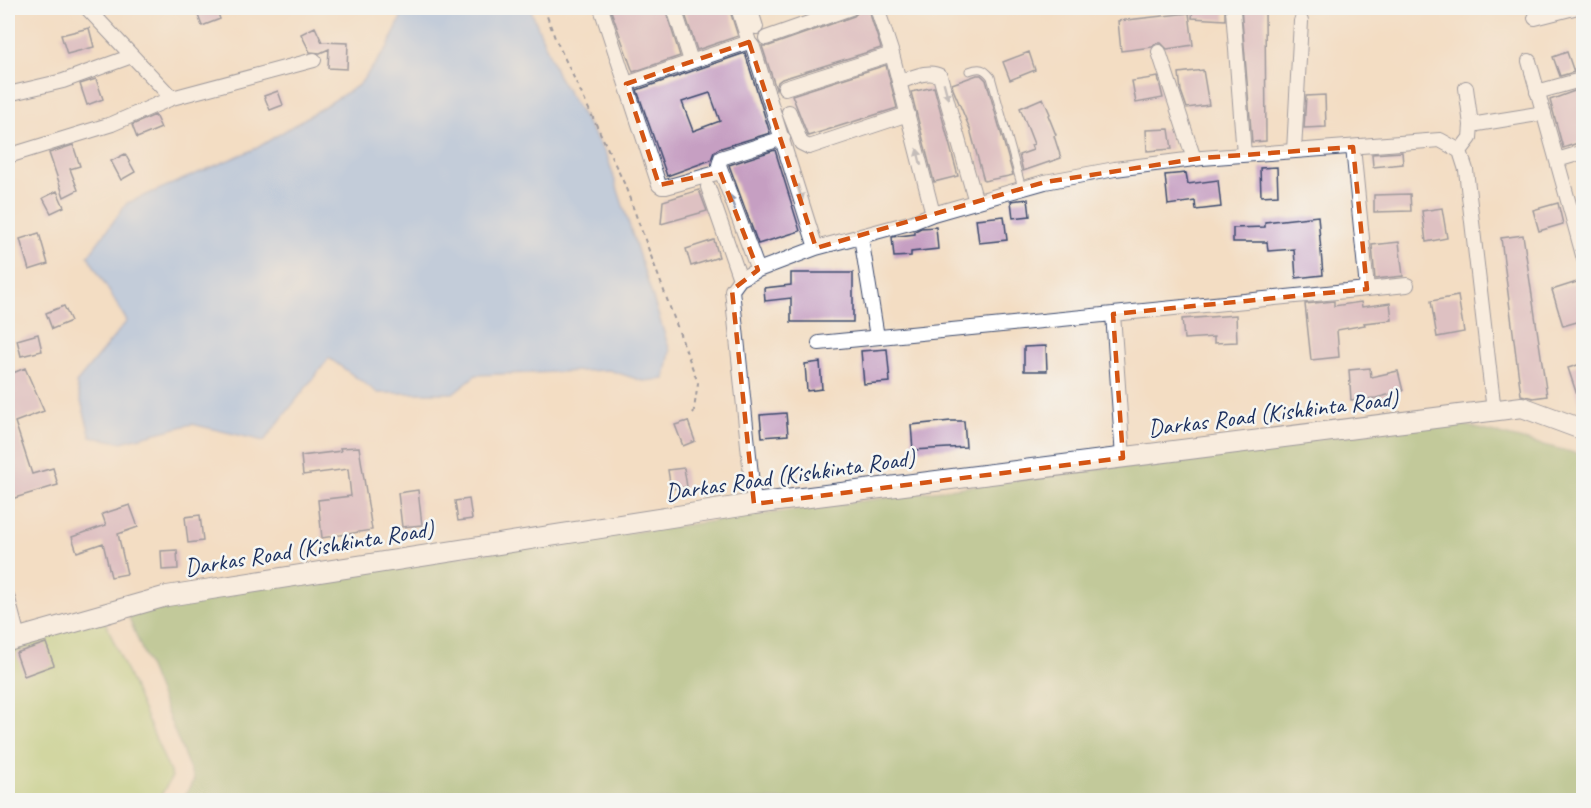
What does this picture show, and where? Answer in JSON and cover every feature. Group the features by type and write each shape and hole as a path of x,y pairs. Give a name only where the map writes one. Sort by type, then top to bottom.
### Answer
{"main road":[{"name":"Darkas Road (Kishkinta Road)","path":"13,639 167,596 754,504 1522,407 1584,430"}],"street":[{"path":"87,8 172,98"},
{"path":"601,8 658,185 666,187 720,172"},
{"path":"674,8 691,61"},
{"path":"738,8 783,138 816,248"},
{"path":"750,8 761,32 851,8"},
{"path":"877,8 892,54 933,214"},
{"path":"1535,18 1574,8"},
{"path":"1233,10 1244,155"},
{"path":"1294,151 1301,21"},
{"path":"626,84 749,42"},
{"path":"1159,52 1194,159"},
{"path":"785,88 892,54"},
{"path":"8,94 63,81 132,56"},
{"path":"8,156 112,124 172,98 314,60"},
{"path":"1529,61 1557,160 1579,221 1584,259"},
{"path":"899,82 927,74 934,73 940,76 976,202"},
{"path":"1538,92 1584,79"},
{"path":"1460,151 1470,138 1471,125 1466,88"},
{"path":"789,112 801,143 809,147 908,114"},
{"path":"1471,125 1544,113"},
{"path":"758,270 718,165 721,158 783,138"},
{"path":"754,504 732,290 740,279 816,248 913,222 1022,188 1115,169 1194,159 1440,140 1460,151 1466,170 1494,411"},
{"path":"1353,147 1367,289"},
{"path":"1557,160 1584,152"},
{"path":"708,187 740,279"},
{"path":"861,237 877,338"},
{"path":"819,343 1407,285"},
{"path":"1113,314 1123,458"},
{"path":"8,599 13,639"}],"lane":[{"path":"969,71 978,68 985,70 991,77 1022,188"}],"path":[{"path":"544,8 555,38 624,183 698,383 693,416"}],"highlighted area":[{"path":"749,42 816,248 1045,182 1202,158 1353,147 1367,289 1113,314 1123,458 754,504 732,290 758,270 720,172 659,185 626,84"}],"green space":[{"path":"1448,421 1583,455 1583,800 182,800 194,780 124,605 554,543"},
{"path":"102,614 172,777 158,800 8,800 8,649"}],"water":[{"path":"405,8 530,8 558,76 607,156 670,351 665,379 643,381 609,370 476,375 453,393 378,393 329,358 264,441 192,424 121,442 91,437 76,383 127,321 88,256 127,203 257,148 359,85 388,47"}],"building":[{"path":"216,8 220,19 202,26 196,10"},
{"path":"610,8 665,8 680,56 633,72"},
{"path":"683,8 729,8 738,36 697,50"},
{"path":"868,8 881,48 782,79 778,82 776,89 762,46 769,46 854,16 859,11"},
{"path":"1193,8 1225,8 1225,20 1192,18"},
{"path":"1241,8 1265,8 1266,141 1252,142"},
{"path":"1189,13 1193,45 1167,49 1161,43 1157,43 1152,47 1121,51 1118,21"},
{"path":"315,27 322,42 348,43 347,69 328,68 329,49 320,53 310,52 301,34"},
{"path":"89,28 94,47 67,54 61,35"},
{"path":"1029,52 1035,70 1010,80 1003,62"},
{"path":"1567,52 1574,72 1560,76 1553,57"},
{"path":"745,53 770,133 718,149 711,160 667,176 637,90","holes":["710,93 720,121 693,131 682,102"]},
{"path":"886,65 897,108 808,136 792,95"},
{"path":"1203,70 1209,105 1187,108 1181,91 1179,73"},
{"path":"981,75 986,80 1013,175 984,181 970,129 952,84"},
{"path":"1158,77 1163,98 1136,103 1132,81"},
{"path":"96,79 103,99 87,105 80,84"},
{"path":"934,87 958,176 934,182 911,92"},
{"path":"1580,89 1584,90 1584,141 1563,148 1550,100"},
{"path":"278,91 283,105 270,110 264,96"},
{"path":"1325,95 1326,127 1304,128 1306,96"},
{"path":"1043,98 1050,114 1048,115 1056,135 1054,136 1061,158 1023,171 1019,155 1033,150 1031,145 1034,144 1020,108"},
{"path":"155,115 161,128 137,138 132,125"},
{"path":"1169,129 1172,149 1147,151 1146,130"},
{"path":"73,145 80,166 70,169 78,190 64,197 49,153"},
{"path":"775,150 800,231 758,244 729,165"},
{"path":"1402,152 1403,164 1373,167 1372,154"},
{"path":"125,154 135,172 121,180 111,161"},
{"path":"1277,167 1278,195 1261,196 1260,168"},
{"path":"1186,173 1188,184 1218,180 1221,207 1196,210 1195,201 1168,205 1165,175"},
{"path":"699,190 707,211 661,224 663,201"},
{"path":"57,191 64,207 51,213 43,198"},
{"path":"1410,194 1411,211 1374,212 1374,195"},
{"path":"1028,199 1030,216 1013,218 1011,201"},
{"path":"1558,203 1563,224 1539,231 1533,210"},
{"path":"1442,208 1447,238 1426,242 1422,211"},
{"path":"1004,216 1007,240 979,243 976,219"},
{"path":"1318,216 1323,275 1296,278 1294,249 1268,251 1267,242 1233,242 1233,228 1265,227 1265,222"},
{"path":"936,227 938,249 911,252 911,256 894,257 892,237 915,234 915,231 921,228"},
{"path":"39,233 48,264 29,270 20,239"},
{"path":"1523,235 1547,396 1533,398 1521,395 1501,238"},
{"path":"714,240 719,257 691,266 686,249"},
{"path":"1399,242 1403,276 1375,279 1372,245"},
{"path":"791,273 853,273 853,322 791,322 791,298 765,301 764,288 791,285"},
{"path":"1580,281 1584,294 1584,320 1563,326 1552,290"},
{"path":"1458,296 1464,332 1437,337 1431,301"},
{"path":"1334,301 1334,306 1361,302 1362,307 1390,303 1392,320 1364,323 1365,325 1337,330 1339,357 1311,360 1305,304"},
{"path":"64,306 71,321 52,329 46,313"},
{"path":"1236,315 1237,342 1214,343 1214,337 1184,339 1182,319"},
{"path":"38,334 42,351 21,356 17,340"},
{"path":"1046,346 1047,371 1024,371 1024,347"},
{"path":"887,349 890,382 864,384 861,351"},
{"path":"820,362 822,389 807,391 805,364"},
{"path":"1584,363 1584,407 1581,407 1568,368"},
{"path":"25,368 44,411 15,422 32,474 53,468 58,485 8,500 8,375"},
{"path":"1370,368 1371,377 1398,371 1403,391 1376,398 1351,400 1349,370"},
{"path":"786,413 788,435 762,437 760,415"},
{"path":"688,421 695,441 683,446 675,425"},
{"path":"964,421 966,447 913,450 911,425"},
{"path":"359,447 372,530 322,538 318,500 351,496 348,469 303,475 301,456 341,451 340,448"},
{"path":"684,468 687,487 671,489 668,470"},
{"path":"418,490 422,525 402,527 398,493"},
{"path":"469,499 472,519 458,521 455,501"},
{"path":"130,505 138,527 118,534 127,574 111,577 103,543 77,552 72,537 106,525 102,514"},
{"path":"200,515 203,541 188,543 185,517"},
{"path":"177,550 178,569 162,570 161,551"},
{"path":"46,643 54,665 24,676 16,653"}]}
